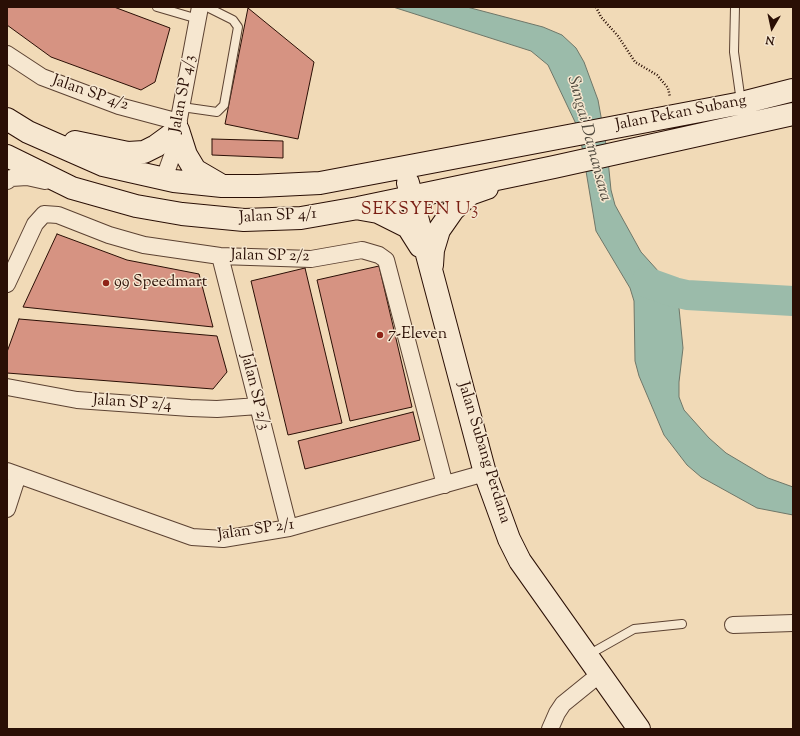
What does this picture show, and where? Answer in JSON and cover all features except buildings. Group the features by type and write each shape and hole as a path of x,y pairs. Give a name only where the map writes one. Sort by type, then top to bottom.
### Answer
{"main road":[{"name":"Jalan Pekan Subang","path":"545,140 742,103 793,90"},
{"name":"Jalan Pekan Subang","path":"545,169 793,114"},
{"name":"Jalan SP 4/1","path":"7,119 28,132 103,165 161,179 222,186 320,183 545,140"},
{"path":"28,132 128,153 144,152 156,146 180,120"},
{"path":"180,120 186,155 195,170 222,186"},
{"name":"Jalan SP 4/1","path":"7,156 72,188 136,206 182,214 244,220 301,218 358,208 545,169"},
{"name":"Jalan Subang Perdana","path":"405,167 410,197 432,273 485,473 509,539 520,561 639,729"},
{"path":"432,273 433,250 439,230 453,210 470,194 545,169"},
{"path":"94,194 118,194 135,191 161,179"},
{"path":"358,208 378,212 408,227 417,240 432,273"}],"street":[{"name":"Jalan SP 4/3","path":"161,179 167,170 172,156 202,11"},
{"name":"Jalan SP 4/2","path":"7,54 42,77 119,106 180,120"},
{"path":"7,181 11,178 27,177 72,188"},
{"name":"Jalan SP 2/2","path":"7,284 35,224 44,214 58,215 109,235 144,245 220,256 311,259 362,250 379,255 386,260 444,485"},
{"name":"Jalan SP 2/3","path":"220,256 289,528"},
{"name":"Jalan SP 2/4","path":"7,387 76,400 217,409 258,406"},
{"path":"7,509 13,473"},
{"name":"Jalan SP 2/1","path":"13,473 192,537 223,539 289,528 485,473"},
{"path":"733,625 793,622"},
{"path":"550,729 557,712 563,704 600,674"}],"lane":[{"path":"157,7 202,11 233,20 238,27 224,105 217,112 180,120"},
{"path":"735,7 734,52 742,103"},
{"path":"587,656 634,629 682,624"}],"path":[{"path":"596,7 601,17 618,36 635,62 657,75 668,88 675,115"}],"water":[{"name":"Sungai Damansara","path":"393,7 467,7 543,27 562,35 576,48 584,62 598,100 607,150 611,190 615,205 641,252 668,282 674,292 679,308 683,348 679,382 679,397 684,410 709,438 726,453 768,478 793,487 793,515 757,508 701,477 687,465 664,435 639,376 635,361 634,301 630,288 596,231 582,147 576,124 548,65 531,51"}],"waterway":[{"path":"646,282 687,295 793,301"}],"place":[{"name":"99 Speedmart","path":"106,283"},
{"name":"7-Eleven","path":"380,335"}],"district":[{"name":"SEKSYEN U3","path":"420,211"}]}
